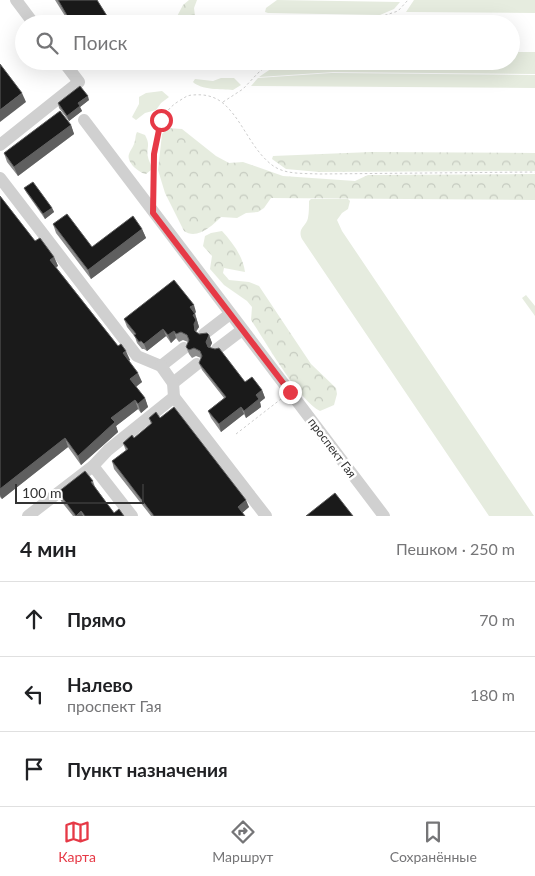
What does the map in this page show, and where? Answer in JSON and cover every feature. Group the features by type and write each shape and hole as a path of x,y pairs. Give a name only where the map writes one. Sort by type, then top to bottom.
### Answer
{"street":[{"path":"16,0 27,15"},
{"path":"0,145 79,82 70,70"},
{"name":"проспект Гая","path":"84,120 384,516"},
{"path":"0,178 137,356 161,366 173,383 174,397 266,516"},
{"path":"204,334 230,314"},
{"path":"217,349 242,330"},
{"path":"161,366 184,348"},
{"path":"173,383 197,364"},
{"path":"28,516 93,466 108,450 174,397"},
{"path":"93,466 132,516"}],"path":[{"path":"386,15 398,11 408,0"},
{"path":"222,102 243,89 262,70"},
{"path":"153,193 154,154 161,120 172,105 188,95 205,94 222,102 270,164 288,172 320,174 535,172"},
{"path":"236,434 290,392"}],"green space":[{"path":"189,0 197,0 194,8 195,15 178,15 183,5"},
{"path":"277,0 400,2 394,9 380,15 265,12 266,8"},
{"path":"414,0 535,0 535,13 406,12"},
{"path":"520,52 535,52 535,74 333,72 259,77 269,70 520,70"},
{"path":"332,73 535,75 535,88 251,86 258,78"},
{"path":"221,78 234,78 241,85 233,90 217,89 206,88 193,82 195,79 213,81"},
{"path":"162,91 169,97 156,110 145,113 136,120 132,117 139,104 139,97 146,93"},
{"path":"168,128 182,129 216,156 229,163 243,162 283,176 355,181 368,175 535,174 535,200 271,198 264,208 258,212 246,213 237,218 221,217 204,231 194,234 184,231 165,193 158,170 162,134"},
{"path":"137,132 145,135 148,142 148,159 151,164 151,170 146,174 140,172 129,160 129,153 135,142"},
{"path":"371,152 535,153 535,171 319,172 286,169 272,159 273,156"},
{"path":"311,199 348,199 350,201 348,209 337,220 342,231 534,516 489,516 302,239 301,230 308,218 309,201"},
{"path":"222,231 239,255 245,272 224,268 223,273 229,280 249,282 259,286 311,364 336,388 337,394 334,405 320,411 302,396 251,320 252,307 247,301 224,285 210,269 212,256 203,246 205,236"},
{"path":"526,295 535,306 535,316 522,298"}],"building":[{"path":"58,0 97,0 106,15 67,15"},
{"path":"0,64 22,93 0,110"},
{"path":"80,86 88,96 78,103 80,106 67,116 58,103"},
{"path":"60,111 71,125 14,167 4,153"},
{"path":"33,182 52,208 43,214 24,188"},
{"path":"0,196 35,241 40,238 54,257 50,260 118,346 121,344 126,351 123,353 138,373 130,379 145,398 138,404 135,400 111,418 115,422 78,456 65,438 0,489"},
{"path":"67,214 92,247 133,216 142,229 88,270 53,224"},
{"path":"174,280 194,305 190,307 195,314 193,315 196,320 194,324 195,331 199,334 207,333 209,335 206,342 208,347 219,348 245,382 252,377 262,390 256,395 259,399 244,411 241,407 219,424 208,411 226,397 199,363 202,356 200,351 194,348 189,350 186,347 189,340 187,335 181,332 176,334 174,331 168,335 163,329 144,344 141,341 139,342 134,335 136,334 124,319"},
{"path":"174,407 246,500 238,507 245,516 154,516 112,461 128,449 123,443 132,435 134,438 152,423 149,418 156,412 160,418"},
{"path":"85,471 114,513 119,509 124,516 85,516 81,511 76,516 58,492"},
{"path":"335,493 353,516 306,516"}],"route":[{"path":"161,120 154,154 153,213 290,392"}]}
